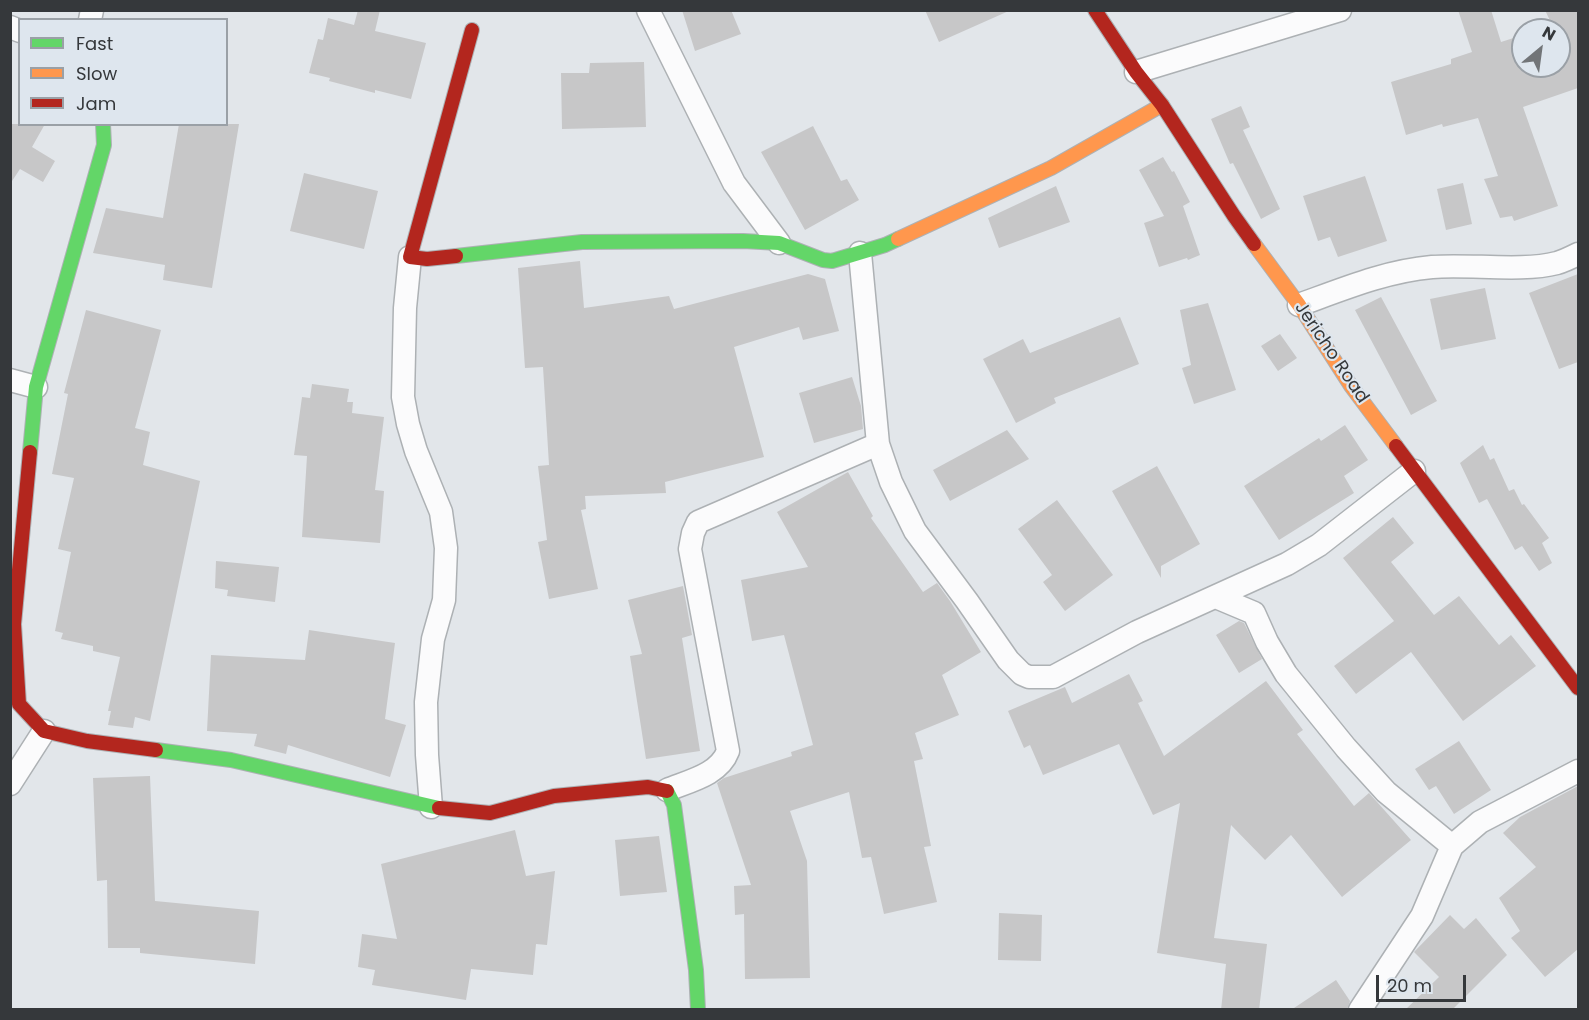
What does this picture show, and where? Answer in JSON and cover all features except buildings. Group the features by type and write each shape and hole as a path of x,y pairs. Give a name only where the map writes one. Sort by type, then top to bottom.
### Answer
{"street":[{"path":"648,10 734,183 779,243"},
{"name":"Jericho Road","path":"1095,10 1136,72 1162,105 1234,216 1299,305 1351,386 1578,688"},
{"path":"1136,72 1340,10"},
{"path":"431,807 426,702 434,639 444,600 446,548 441,512 416,451 408,424 404,397 405,308 410,257 472,30"},
{"path":"410,257 427,259 582,242 779,243 823,260 832,261 885,245 1052,168 1162,105"},
{"path":"103,126 104,145 36,387 14,624 19,704 44,730 87,741 231,760 431,807 490,813 554,796 648,787 667,789 716,770 724,762 728,751 690,549 698,522 878,444"},
{"path":"860,253 878,444 891,482 915,531 1008,660 1022,674 1029,677 1053,677 1137,632 1270,572 1319,545 1414,471"},
{"path":"1299,305 1371,278 1397,273 1432,267 1530,266 1557,263 1578,254"},
{"path":"10,380 36,387"},
{"path":"1254,613 1270,572"},
{"path":"1216,597 1254,613 1267,642 1286,674 1346,748 1386,792 1452,846"},
{"path":"10,784 44,730"},
{"path":"1360,1010 1422,916 1452,846 1480,822 1578,771"},
{"path":"667,789 674,805 696,970 698,1010"}],"traffic: fast":[{"path":"30,452 36,387 104,145 103,126"},
{"path":"456,256 582,242 743,241 779,243 823,260 832,261 898,239"},
{"path":"156,750 231,760 439,808"},
{"path":"667,791 674,805 696,970 698,1010"}],"traffic: slow":[{"path":"898,239 1051,168 1162,105"},
{"path":"1254,244 1299,305 1351,386 1396,446"}],"traffic: jam":[{"path":"1095,10 1136,72 1162,105 1254,244"},
{"path":"456,256 427,259 410,257 472,30"},
{"path":"1396,446 1578,688"},
{"path":"30,452 14,624 19,704 44,731 87,741 156,750"},
{"path":"439,808 490,813 554,796 648,787 667,791"}]}
